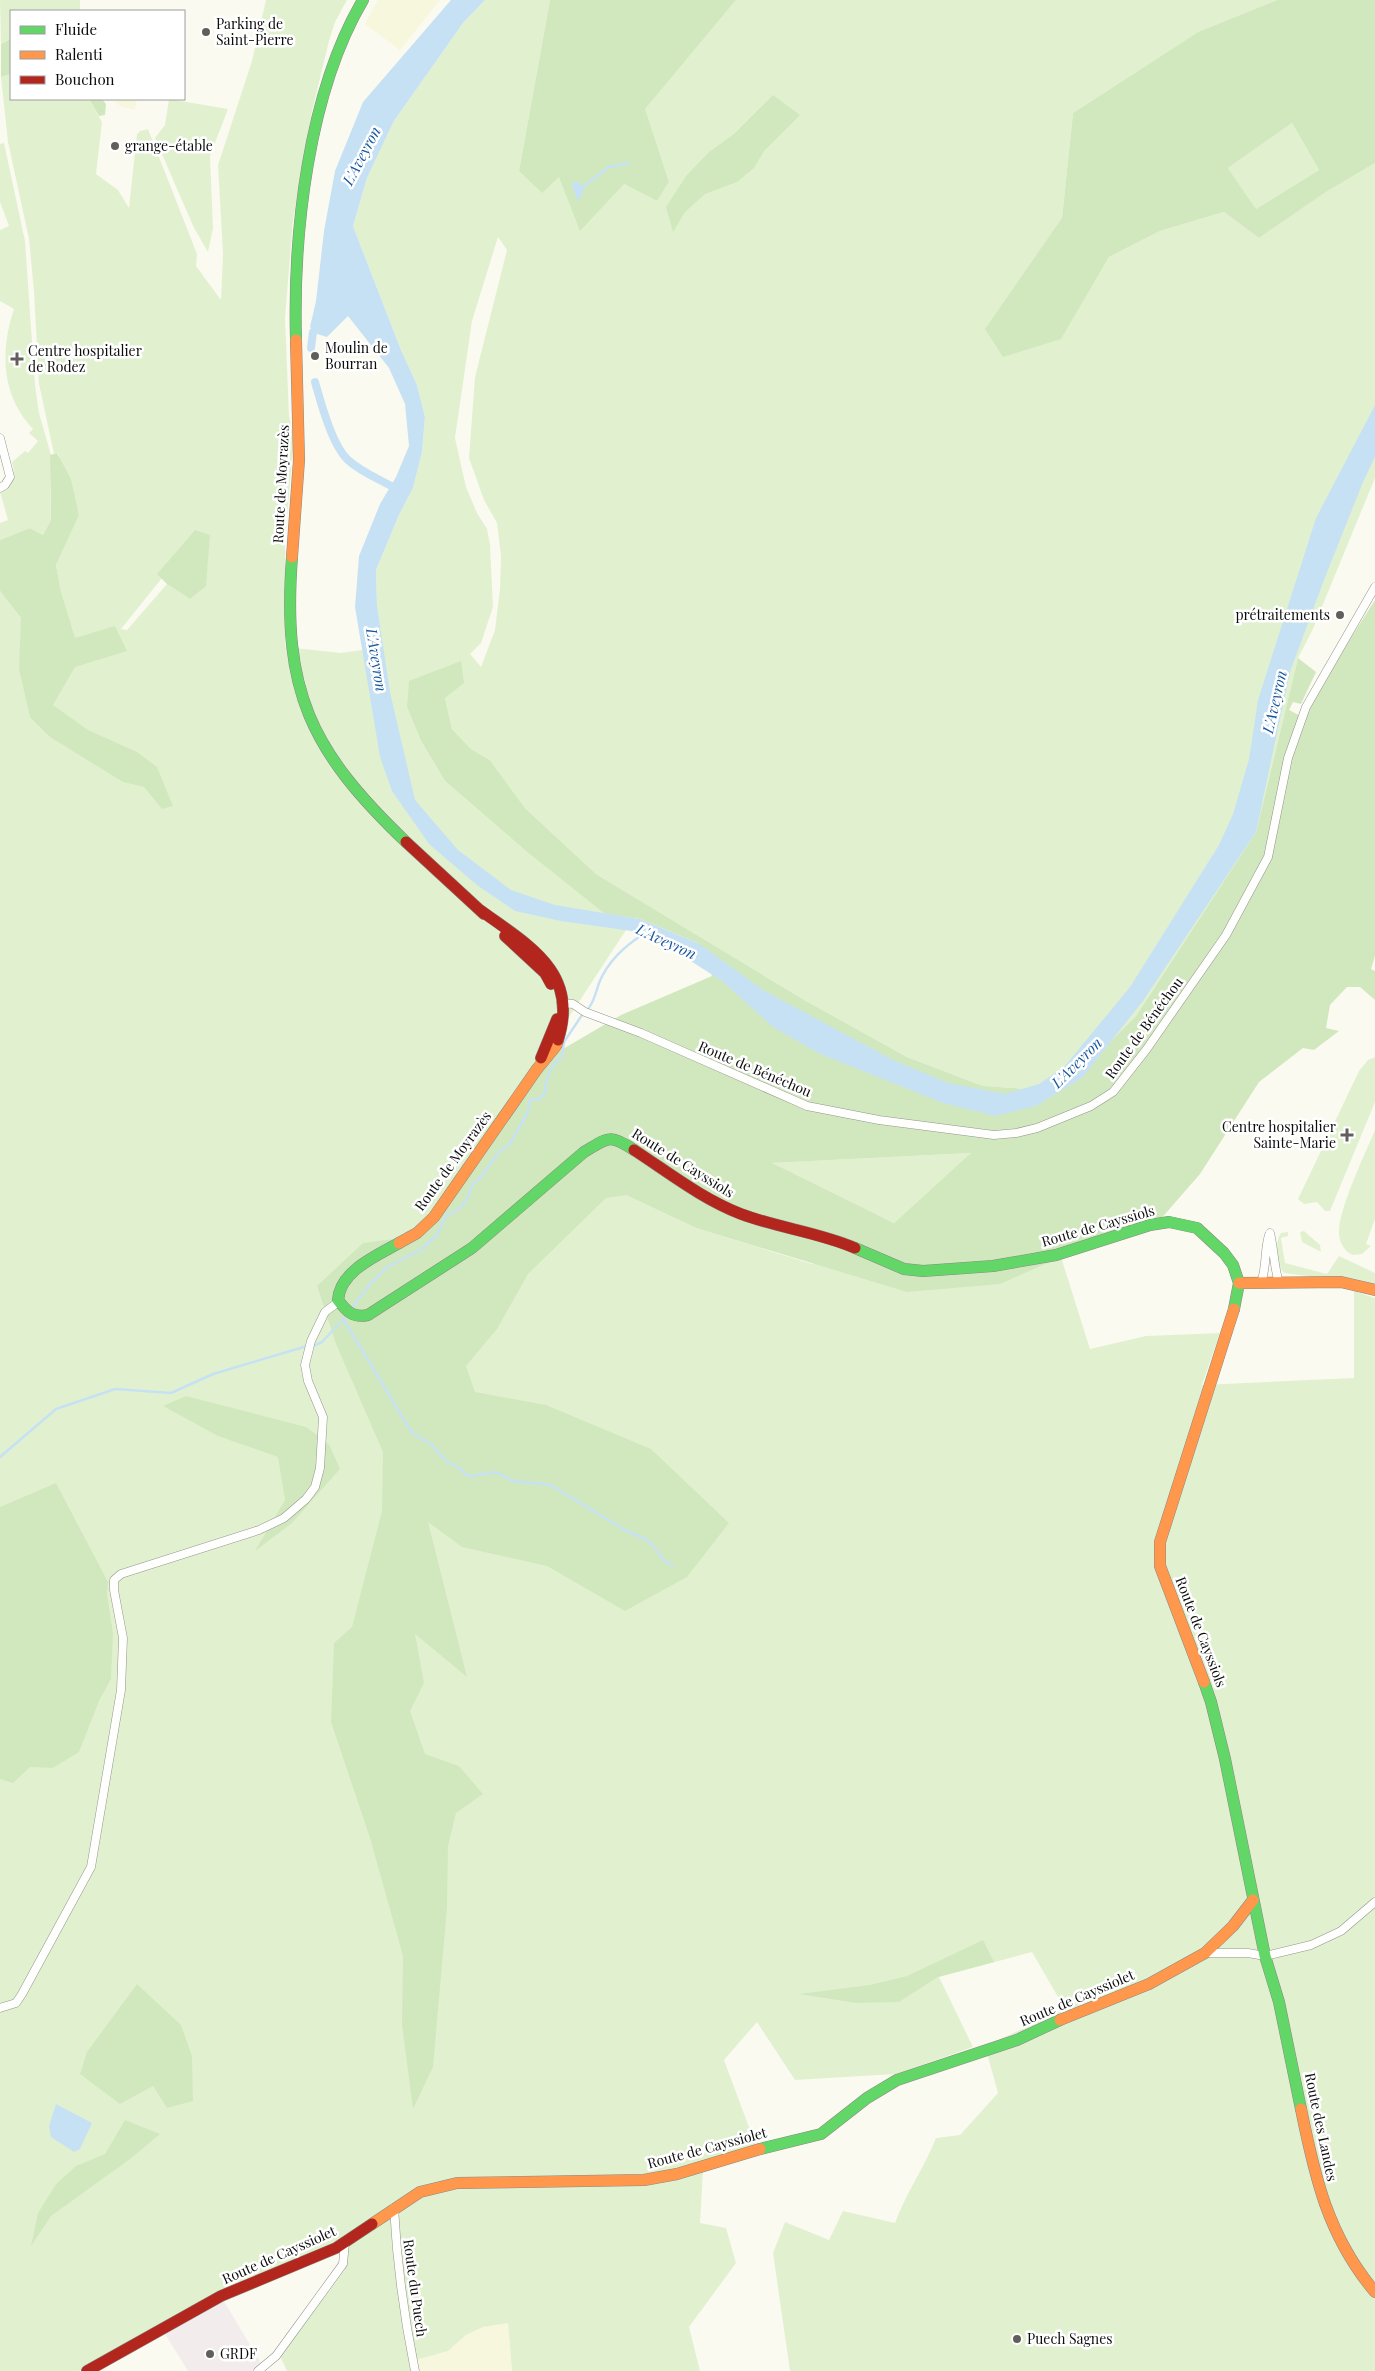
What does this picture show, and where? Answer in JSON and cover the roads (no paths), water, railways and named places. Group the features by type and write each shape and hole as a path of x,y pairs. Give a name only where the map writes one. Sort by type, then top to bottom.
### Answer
{"street":[{"name":"Route de Moyrazès","path":"340,1305 337,1290 343,1280 368,1262 416,1234 434,1217 537,1068 557,1020 561,1003 545,973 345,781 323,747 305,706 293,661 289,616 299,462 296,282 299,240 316,126 325,84 335,52 363,0"},
{"path":"0,438 10,477 5,485 0,488"},
{"name":"Route de Bénéchou","path":"561,1003 573,1004 585,1012 641,1033 807,1106 835,1113 994,1135 1016,1134 1037,1128 1092,1106 1113,1092 1146,1050 1226,935 1268,857 1288,758 1306,707 1375,587"},
{"name":"Route de Cayssiols","path":"340,1305 354,1315 360,1317 368,1315 472,1248 584,1152 612,1138 619,1140 715,1203 743,1214 835,1239 904,1268 923,1271 993,1266 1056,1255 1140,1228 1170,1222 1197,1228 1211,1239 1233,1266 1239,1283 1236,1301 1160,1542 1160,1566 1211,1702 1259,1928"},
{"path":"1260,1283 1266,1271 1266,1245 1270,1233 1274,1267 1279,1283"},
{"path":"1239,1283 1340,1282 1375,1290"},
{"path":"0,2008 16,2003 22,1994 90,1867 122,1690 123,1638 114,1590 114,1580 121,1574 259,1530 284,1518 306,1499 315,1488 320,1468 323,1417 308,1381 305,1365 310,1345 325,1312 340,1305"},
{"name":"Route de Cayssiolet","path":"87,2371 221,2296 346,2242 420,2192 457,2183 644,2180 677,2174 749,2152 820,2134 866,2098 897,2080 1017,2040 1086,2008 1149,1984 1205,1953 1234,1926 1253,1900"},
{"path":"1205,1953 1248,1953 1265,1956 1311,1944 1341,1931 1375,1902"},
{"name":"Route des Landes","path":"1259,1928 1265,1956 1279,2002 1313,2169 1321,2198 1339,2239 1358,2272 1375,2292"},
{"name":"Route du Puech","path":"394,2208 400,2290 415,2371"},
{"path":"258,2371 276,2356 343,2264 346,2242"}],"water":[{"name":"L'Aveyron","path":"451,0 485,0 463,23 394,121 367,178 353,226 401,350 417,385 425,417 422,452 413,488 399,515 376,570 377,605 390,692 415,800 458,850 511,890 555,905 640,919 698,943 763,990 893,1060 948,1083 1005,1094 1039,1084 1064,1067 1130,987 1219,845 1233,814 1249,759 1258,700 1316,518 1375,405 1375,457 1363,482 1324,580 1290,672 1256,832 1143,1001 1082,1078 1036,1106 995,1116 943,1103 820,1054 773,1027 722,981 664,944 631,931 561,921 515,911 478,886 429,844 392,791 380,757 355,607 359,556 380,504 396,477 409,446 405,404 389,368 348,316 327,337 317,334 310,327 316,301 324,231 335,171 363,102"},
{"path":"578,182 584,186 578,201 571,183"},
{"path":"56,2104 92,2123 80,2149 74,2152 51,2137 49,2126"}],"waterway":[{"path":"584,186 609,167 629,163"},
{"path":"311,348 313,332"},
{"path":"315,382 332,434 342,453 359,469 398,490"},
{"name":"L'Aveyron","path":"588,1009 599,983 612,961 623,949 643,934"},
{"path":"350,1310 371,1283 387,1267 421,1250 436,1236 447,1215 460,1208 467,1199 473,1184 481,1177 499,1152 509,1145 527,1114 530,1100 539,1099 545,1093 549,1073 562,1056 564,1042 582,1015"},
{"path":"313,1346 322,1342 347,1315"},
{"path":"344,1320 412,1433 432,1445 446,1461 458,1467 467,1475 473,1476 495,1472 514,1481 551,1485 623,1529 649,1541 665,1561 673,1566"},
{"path":"0,1457 56,1409 115,1389 171,1393 213,1374 307,1346"}],"place":[{"name":"Parking de Saint-Pierre","path":"206,32"},
{"name":"grange-étable","path":"115,146"},
{"name":"Moulin de Bourran","path":"315,356"},
{"name":"Centre hospitalier de Rodez","path":"17,359"},
{"name":"prétraitements","path":"1340,615"},
{"name":"Centre hospitalier Sainte-Marie","path":"1347,1135"},
{"name":"Puech Sagnes","path":"1017,2339"},
{"name":"GRDF","path":"210,2354"}]}
